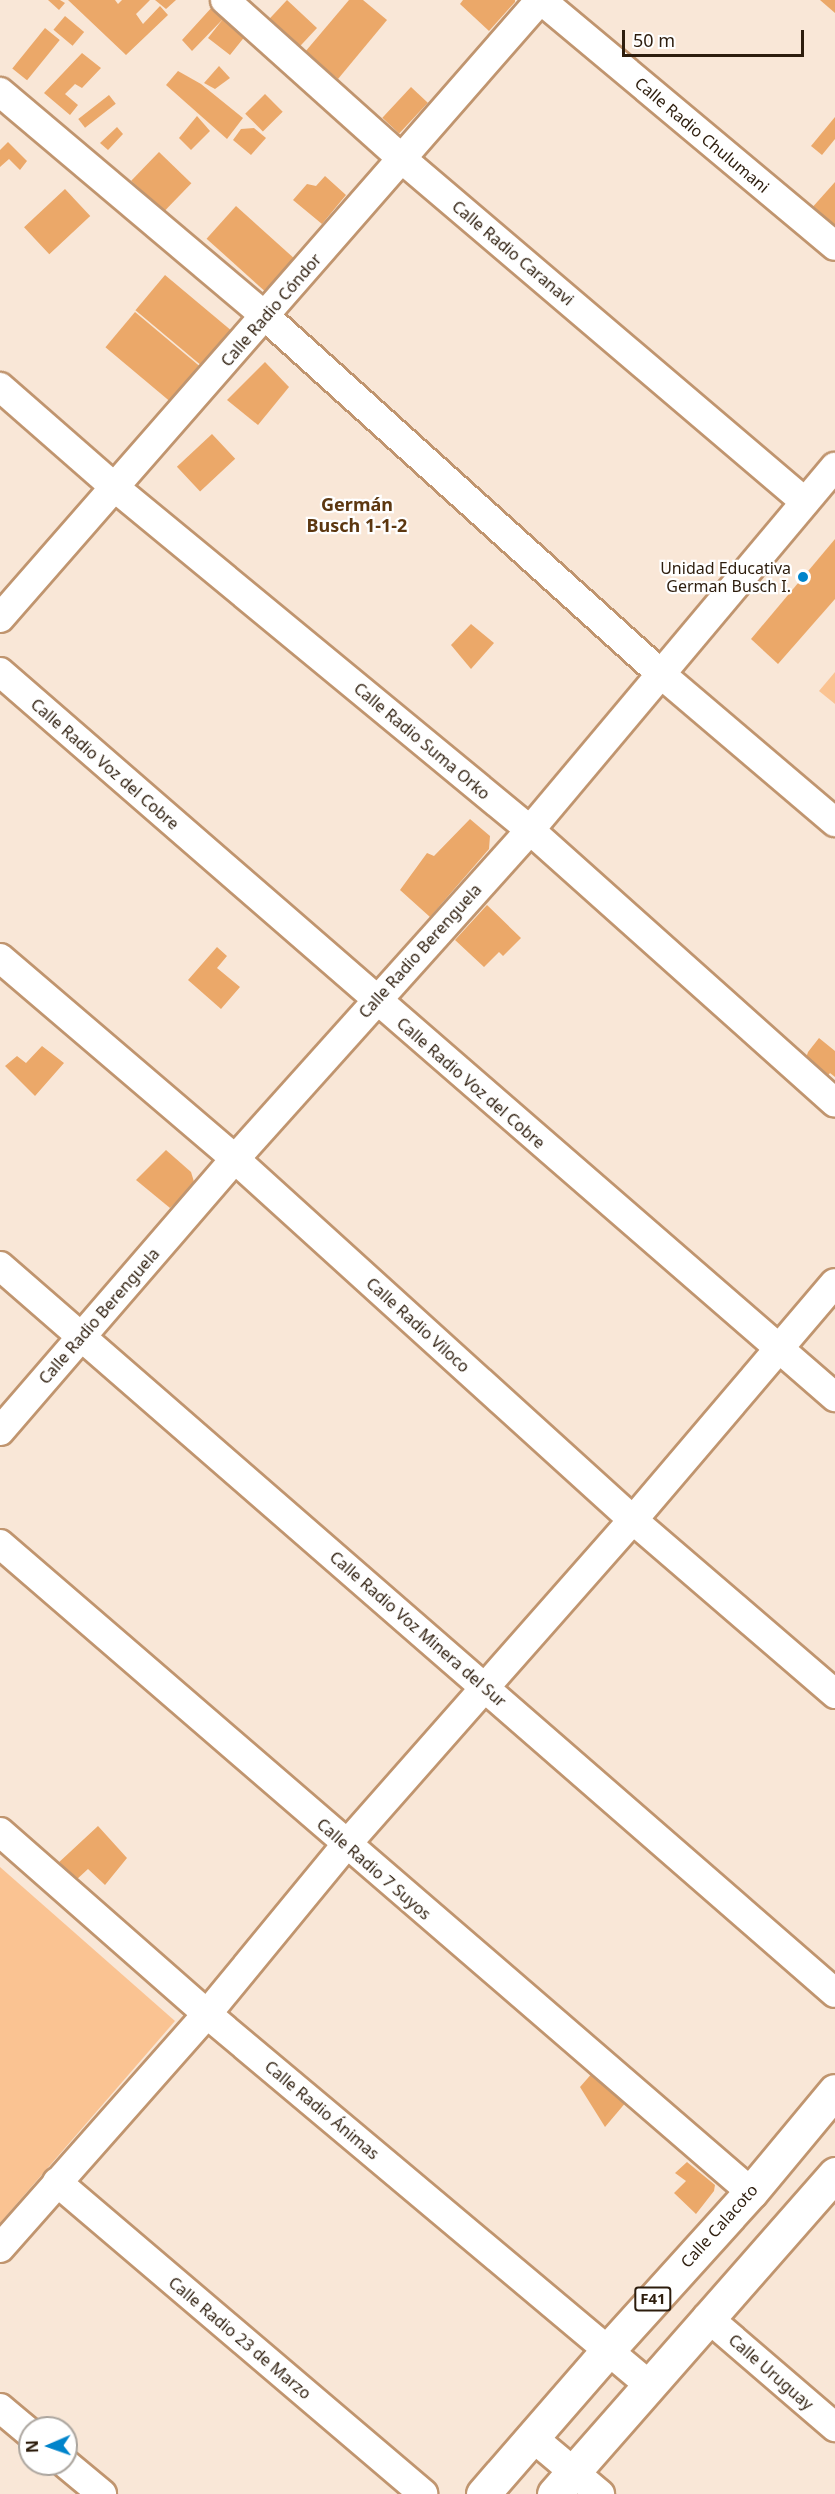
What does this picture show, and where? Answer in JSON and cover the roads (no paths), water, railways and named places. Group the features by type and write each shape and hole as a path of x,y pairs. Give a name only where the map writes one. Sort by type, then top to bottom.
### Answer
{"main road":[{"name":"Calle Calacoto","path":"483,2494 608,2350 831,2103"},
{"path":"563,2483 835,2174"}],"street":[{"name":"Calle Radio Caranavi","path":"225,0 402,159 805,502"},
{"name":"Calle Radio Cóndor","path":"0,618 113,486 266,317 541,0"},
{"name":"Calle Radio Chulumani","path":"541,0 835,246"},
{"path":"0,92 266,317 662,675 835,822"},
{"name":"Calle Radio Suma Orko","path":"0,387 113,486 530,830 835,1103"},
{"name":"Calle Radio Berenguela","path":"0,1431 235,1159 530,830 835,467"},
{"name":"Calle Radio Voz del Cobre","path":"0,672 835,1397"},
{"name":"Calle Radio Viloco","path":"0,958 235,1159 633,1520 835,1694"},
{"name":"Calle Radio Voz Minera del Sur","path":"0,1266 835,1993"},
{"path":"0,2248 207,2014 346,1845 633,1520 835,1283"},
{"name":"Calle Radio 7 Suyos","path":"0,1544 346,1845 751,2192"},
{"name":"Calle Radio Ánimas","path":"0,1832 207,2014 648,2384"},
{"name":"Calle Radio 23 de Marzo","path":"57,2182 423,2494"},
{"name":"Calle Uruguay","path":"707,2317 835,2427"},
{"path":"0,2408 18,2423"},
{"path":"532,2437 563,2483 600,2494"},
{"path":"78,2474 102,2494"}],"place":[{"name":"Unidad Educativa German Busch I.","path":"803,577"}],"district":[{"name":"Germán Busch 1-1-2","path":"357,515"}]}
